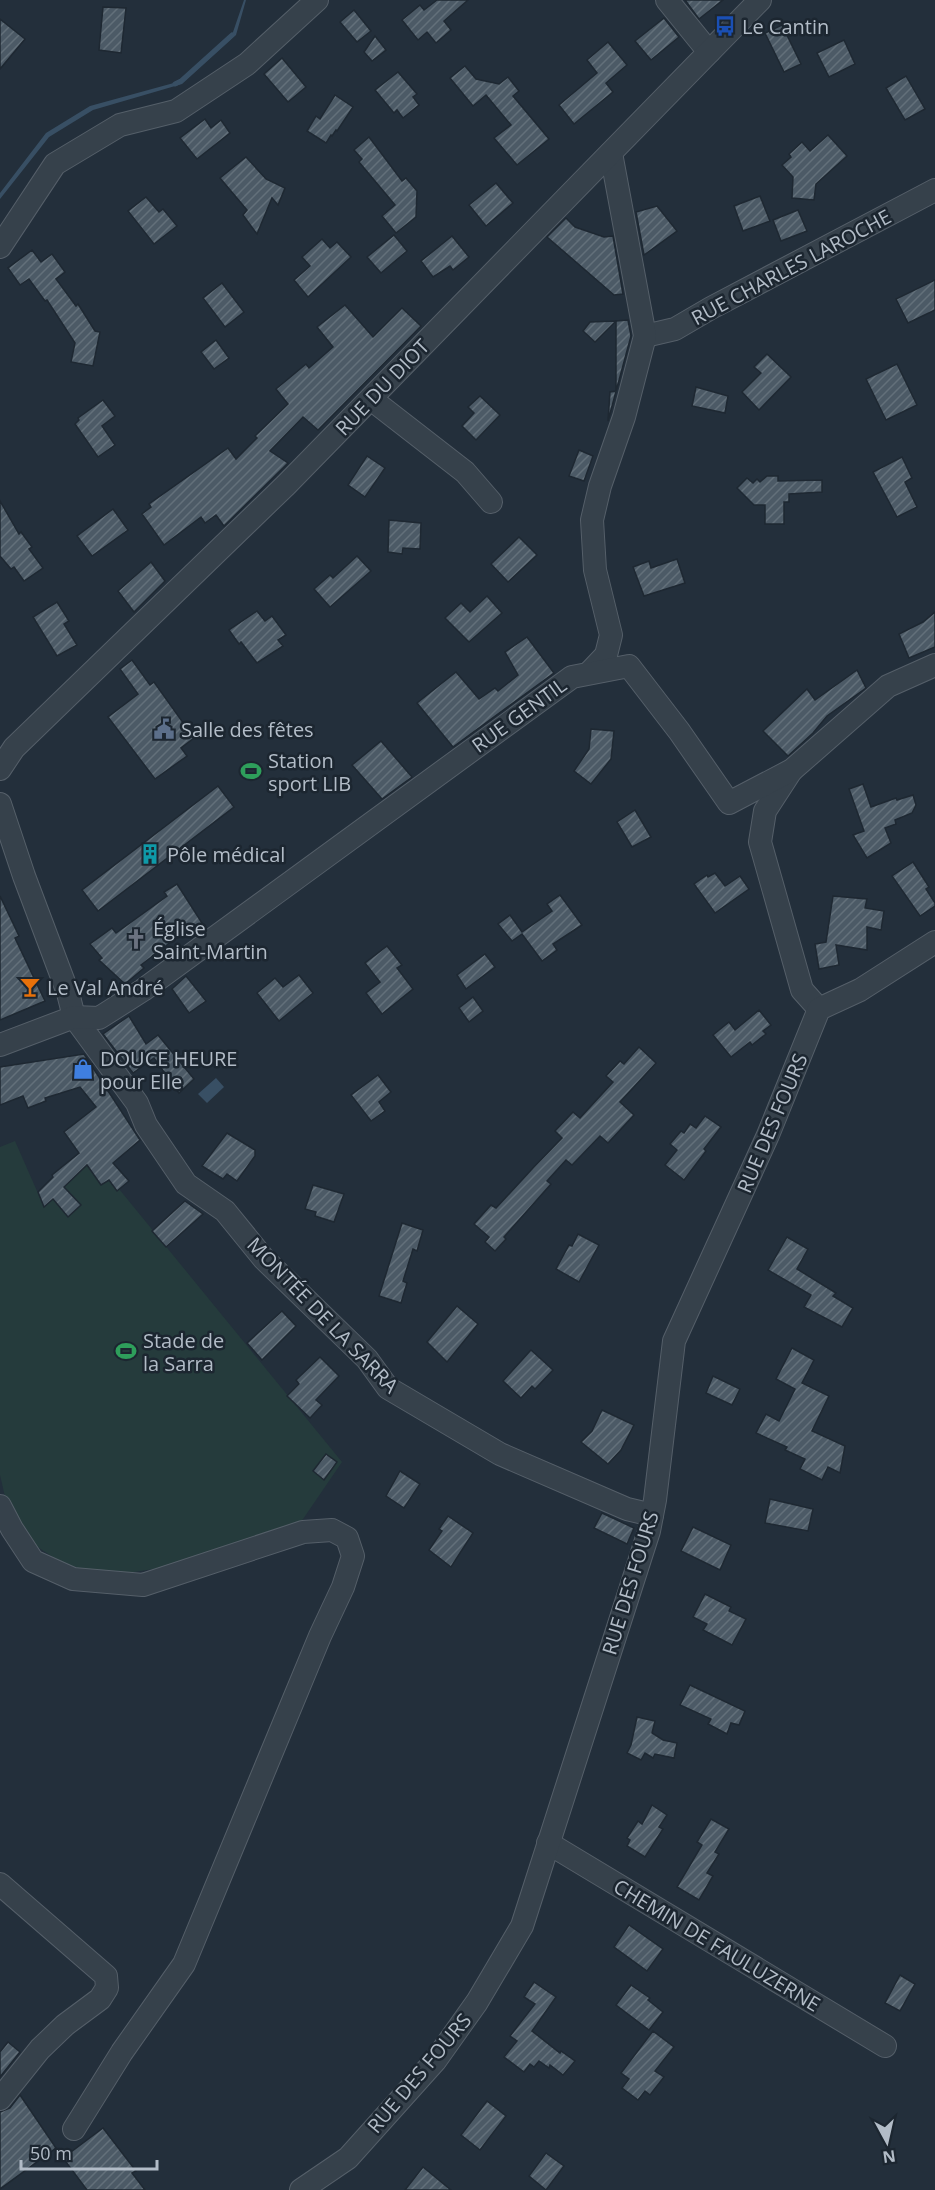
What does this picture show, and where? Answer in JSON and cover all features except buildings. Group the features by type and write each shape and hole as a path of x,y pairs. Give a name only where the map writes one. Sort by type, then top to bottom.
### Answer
{"street":[{"path":"0,247 55,164 120,125 176,111 247,64 317,0"},
{"path":"667,0 709,52"},
{"name":"RUE DU DIOT","path":"0,769 14,748 286,486 612,153 757,1"},
{"path":"589,673 606,655 611,635 596,570 592,520 600,486 624,417 645,336 612,153"},
{"name":"RUE CHARLES LAROCHE","path":"645,336 675,328 935,190"},
{"path":"371,399 465,472 491,502"},
{"name":"RUE GENTIL","path":"0,1045 74,1017 99,1018 143,990 572,677 629,666 679,731 729,803 792,770 888,686 935,665"},
{"path":"792,770 765,811 760,842 802,990 819,1009 860,990 935,942"},
{"path":"0,804 68,993 74,1017"},
{"name":"RUE DES FOURS","path":"301,2190 348,2158 435,2061 477,2002 522,1926 652,1515 674,1341 768,1135 819,1009"},
{"name":"MONTÉE DE LA SARRA","path":"74,1017 137,1103 146,1125 186,1184 225,1211 264,1259 367,1359 388,1388 500,1454 627,1509 652,1515"},
{"path":"0,1506 33,1561 74,1579 143,1585 303,1532 332,1530 347,1538 353,1557 343,1587 320,1635 184,1964 122,2052 74,2128"},
{"name":"CHEMIN DE FAULUZERNE","path":"548,1844 885,2046"},
{"path":"0,1884 106,1976 106,1988 100,2000 65,2025 40,2049 0,2099"}],"green space":[{"name":"Stade de la Sarra","path":"15,1141 44,1207 87,1165 109,1180 117,1190 119,1189 342,1462 301,1522 160,1568 121,1574 92,1572 62,1563 27,1540 6,1501 0,1475 0,1147"}],"water":[{"path":"244,0 246,0 236,35 182,84 93,110 49,137 0,199 0,193 46,133 90,106 181,81 232,35"},
{"path":"216,1078 224,1087 207,1103 198,1094"}],"waterway":[{"path":"175,84 232,35"}],"place":[{"name":"Le Cantin","path":"725,26"},
{"name":"Salle des fêtes","path":"164,729"},
{"name":"Station sport LIB","path":"251,771"},
{"name":"Pôle médical","path":"150,854"},
{"name":"Église Saint-Martin","path":"136,939"},
{"name":"Le Val André","path":"30,987"},
{"name":"DOUCE HEURE pour Elle","path":"83,1069"},
{"name":"Stade de la Sarra","path":"126,1351"}]}
